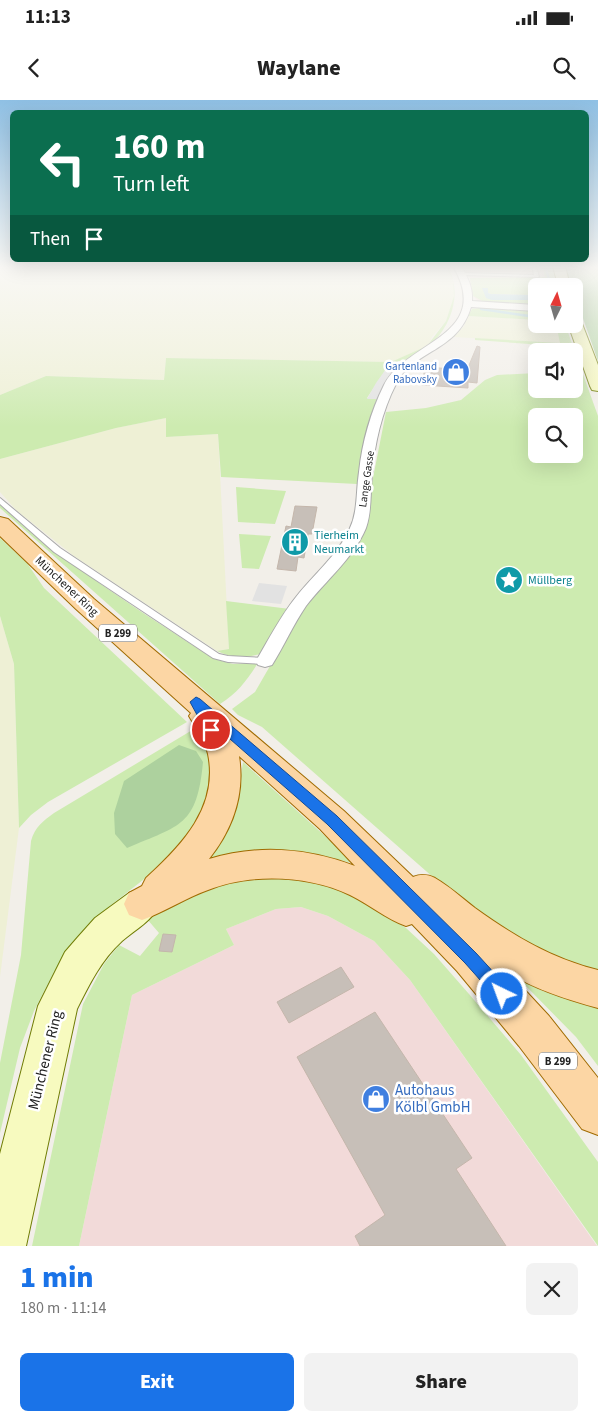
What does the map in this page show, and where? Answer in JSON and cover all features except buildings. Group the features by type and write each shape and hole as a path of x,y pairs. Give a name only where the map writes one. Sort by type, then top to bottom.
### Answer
{"main road":[{"path":"578,333 598,386"},
{"name":"Münchener Ring","path":"0,524 85,604 332,820 471,958 534,1031 598,1114"},
{"path":"142,904 201,845 220,809 224,786 222,752 196,702"},
{"path":"332,820 498,946 538,969 583,986 598,989"},
{"path":"142,904 188,882 214,872 237,867 280,864 329,871 355,879 374,888 409,912 534,1031"},
{"name":"Münchener Ring","path":"2,1246 58,1006 79,966 91,949 108,930 142,904"}],"street":[{"name":"Lange Gasse","path":"265,661 300,604 343,551 357,529 361,517 368,455 391,382 406,364 439,344 449,335 461,319"}],"lane":[{"path":"0,500 57,550 216,656 228,659 265,661"}],"shaded area":[{"path":"391,362 401,362 389,378 380,399 367,399 376,383"},
{"path":"259,583 287,586 281,604 252,601"},
{"path":"301,907 328,916 374,941 410,980 597,1246 79,1246 132,995 234,945 226,929 276,909"}],"green space":[{"path":"0,319 446,319 432,337 429,344 418,351 391,362 166,358 164,380 46,376 0,395"},
{"path":"448,319 434,341 421,352 407,359 391,362 427,346"},
{"path":"467,319 527,319 528,333 558,333 561,343 454,337 464,326"},
{"path":"583,319 598,319 598,361"},
{"path":"558,333 568,333 572,343 560,343"},
{"path":"475,338 560,343 528,344 475,340"},
{"path":"166,358 391,362 367,398 380,399 361,462 357,484 221,477 218,434 166,437 166,418 116,428 0,459 0,395 46,376 164,380"},
{"path":"528,373 528,398 583,398 583,374 598,416 598,970 541,954 459,900 262,727 238,715 232,709 255,692 304,607 335,569 370,493 386,412 426,408 461,400 485,380 497,375"},
{"path":"166,418 166,437 218,434 229,649 217,651 74,556 16,510 0,492 0,459 116,428"},
{"path":"236,487 286,491 275,524 238,522"},
{"path":"0,504 50,547 77,567 214,659 233,664 258,663 242,686 220,704 0,508"},
{"path":"239,534 271,536 259,569 242,568"},
{"path":"0,538 27,563 44,588 187,722 48,802 31,815 19,828 14,664 0,616"},
{"path":"226,601 290,609 262,653 245,657 233,656 217,651 229,649"},
{"path":"0,616 14,664 19,828 0,977"},
{"path":"194,729 205,739 211,748 213,790 196,829 157,869 111,905 80,935 54,972 34,1011 20,1048 0,1133 0,1063 21,955 33,836 40,825 54,813"},
{"path":"179,745 196,751 203,762 200,783 191,811 173,828 127,848 115,834 114,813 124,781"},
{"path":"243,762 356,864 316,854 279,851 205,862 236,805"},
{"path":"270,878 295,879 329,886 357,896 406,928 434,954 521,1055 598,1162 598,1246 410,980 374,941 328,916 301,907 276,909 226,929 234,945 132,995 79,1246 32,1246 83,1004 104,964 119,945 140,956 159,933 147,919 176,900 210,887"},
{"path":"520,980 543,991 598,1006 598,1066 576,1037"}],"place":[{"name":"Gartenland Rabovsky","path":"456,372"},
{"name":"Tierheim Neumarkt","path":"295,542"},
{"name":"Müllberg","path":"509,580"},
{"name":"Autohaus Kölbl GmbH","path":"376,1099"}],"route":[{"path":"211,730 196,702 332,820 471,958 502,994"}]}
